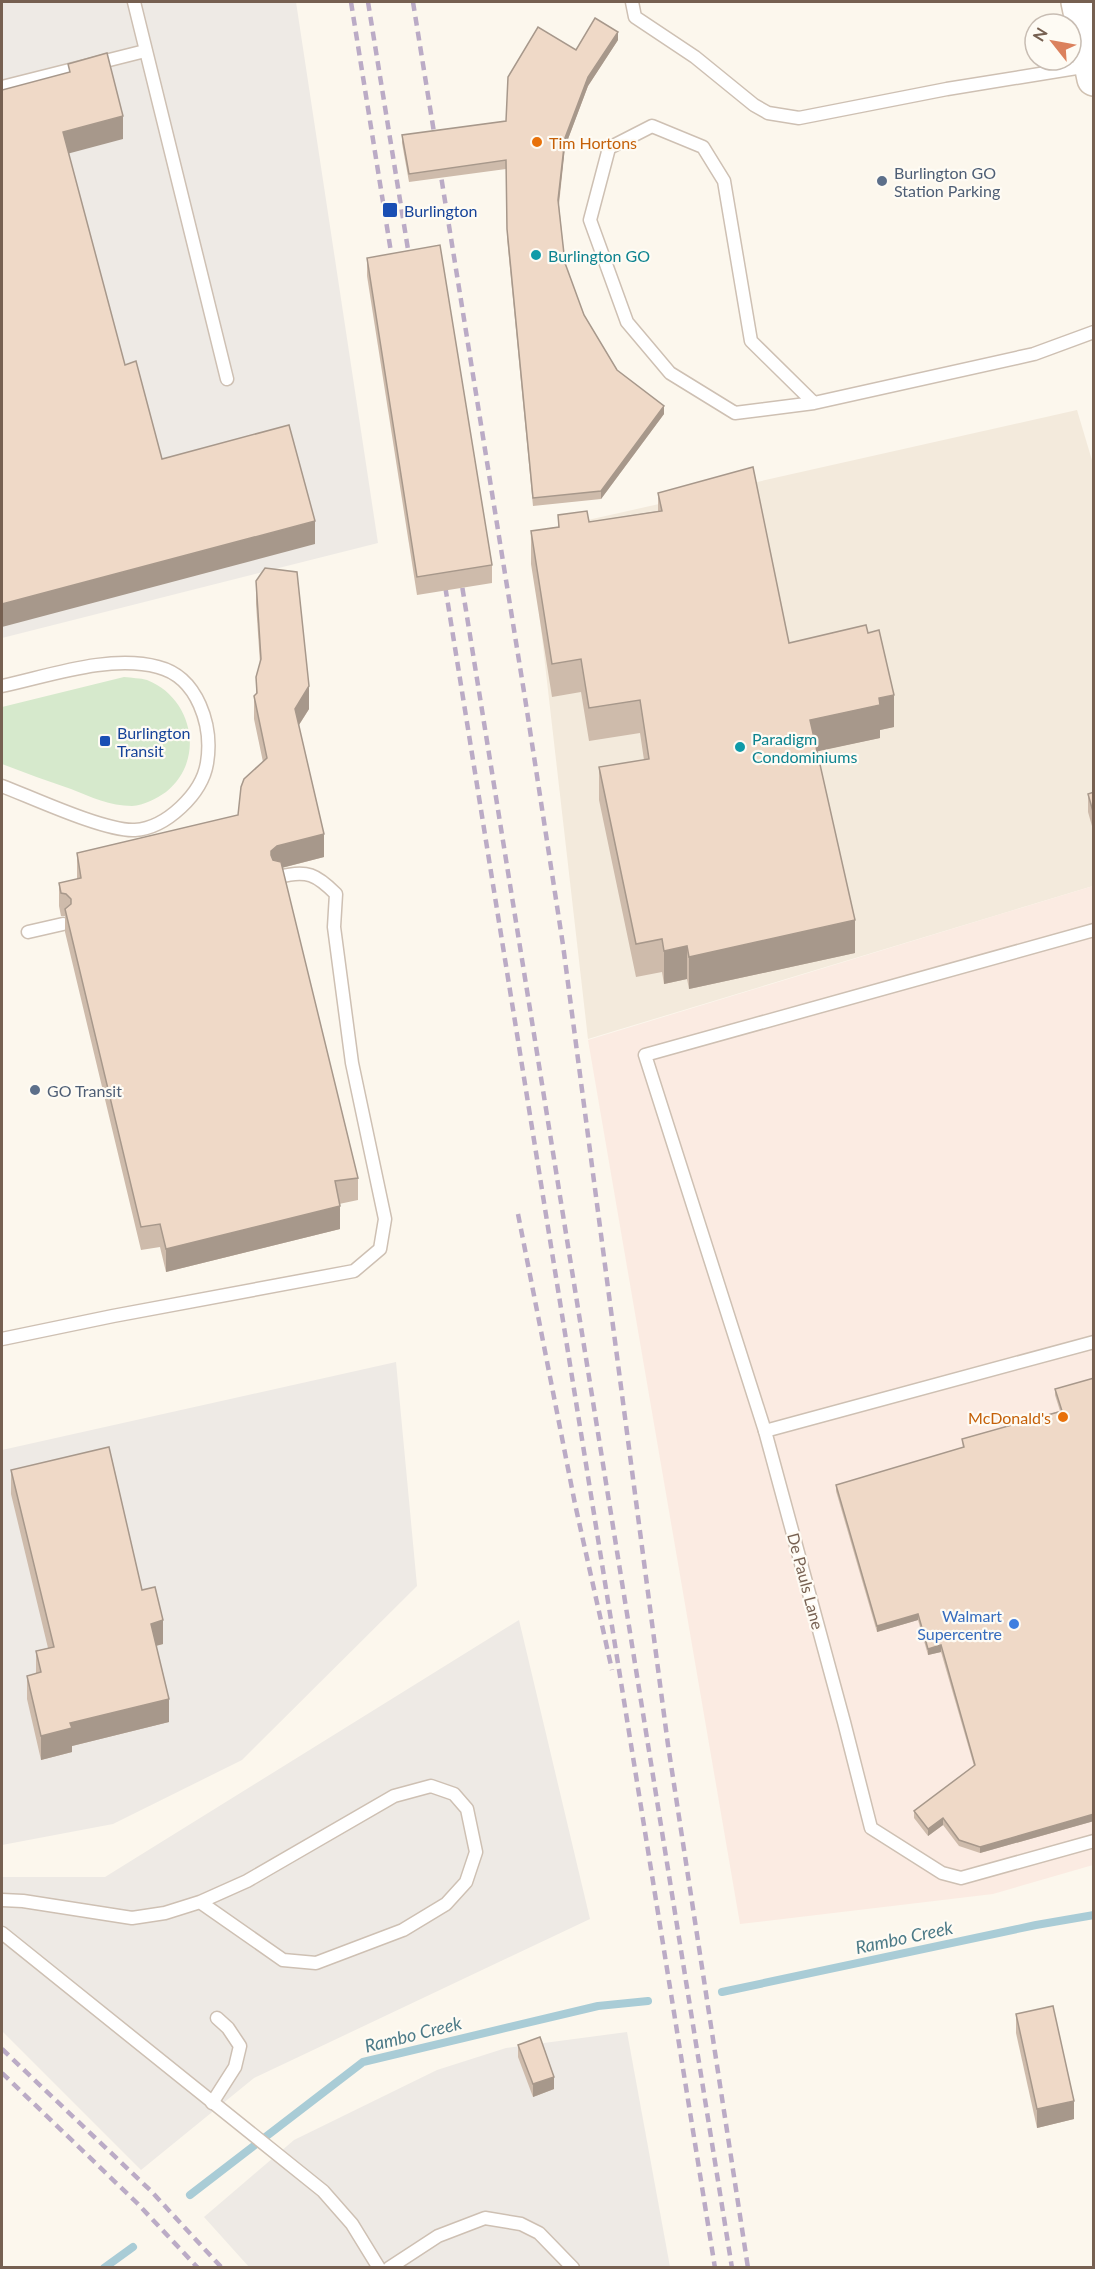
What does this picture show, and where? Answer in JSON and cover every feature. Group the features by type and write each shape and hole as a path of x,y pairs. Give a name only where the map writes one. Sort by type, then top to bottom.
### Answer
{"main road":[{"path":"1078,2 1092,72"}],"lane":[{"path":"134,2 227,380"},
{"path":"632,2 635,17 695,57 754,105 768,113 799,118 947,89 1092,72"},
{"path":"2,87 145,51"},
{"path":"814,403 751,342 724,181 703,147 652,126 609,148 590,220 627,322 670,373 735,413 814,403 1034,354 1094,332"},
{"path":"2,686 106,663 158,667 174,673 190,688 200,704 208,742 207,765 194,791 183,805 151,827 133,830 111,827 2,786"},
{"path":"2,1339 354,1271 380,1249 385,1219 352,1063 334,927 336,894 319,878 291,873 279,877"},
{"path":"28,933 63,924"},
{"name":"De Pauls Lane","path":"1094,930 645,1055 765,1431 844,1722 870,1828 942,1873 961,1878 1094,1841"},
{"path":"765,1431 1094,1342"},
{"path":"2,1900 132,1918 165,1913 201,1902 247,1881 394,1796 431,1786 454,1794 468,1809 476,1852 466,1882 446,1904 403,1930 316,1963 283,1960 201,1902"},
{"path":"2,1933 323,2191 352,2224 379,2268"},
{"path":"212,2103 235,2067 240,2046 228,2028 217,2018"},
{"path":"389,2268 438,2236 485,2218 521,2224 539,2233 573,2268"}],"shaded area":[{"path":"2,2 296,2 378,543 2,638"},
{"path":"1077,410 1094,467 1093,886 588,1039 530,533"},
{"path":"1093,886 1093,1865 993,1894 740,1924 588,1040"},
{"path":"396,1362 417,1586 242,1760 113,1824 2,1845 2,1450"},
{"path":"519,1620 590,1919 254,2078 141,2170 2,2031 2,1877 105,1877"},
{"path":"627,2032 670,2267 249,2267 204,2217 294,2140 437,2070 506,2048"}],"green space":[{"path":"124,677 147,680 163,689 184,715 189,731 190,747 179,779 166,792 154,799 132,806 108,803 2,764 2,707"}],"building":[{"name":"Burlington GO","path":"595,18 618,32 588,77 565,138 558,200 565,263 584,315 617,370 664,406 601,491 533,498 507,229 506,160 409,174 402,135 506,121 508,77 538,27 576,50"},
{"path":"107,53 123,116 63,132 125,365 136,361 162,459 289,425 315,521 2,604 2,90 70,72 68,64"},
{"path":"440,245 492,565 417,577 367,258"},
{"name":"Paradigm Condominiums","path":"753,467 789,643 866,625 868,633 879,630 894,695 879,698 880,705 810,720 855,920 689,957 687,946 664,951 662,939 636,944 599,767 649,759 640,700 589,708 581,659 552,664 531,531 559,527 558,515 587,511 589,522 662,511 658,493"},
{"path":"265,568 297,572 309,686 295,709 324,834 277,846 271,851 271,855 273,860 281,862 358,1178 335,1181 340,1206 166,1249 160,1224 141,1227 65,909 71,904 71,899 61,893 59,883 81,878 77,853 238,815 244,779 267,758 254,696 257,693 256,677 261,659 256,581"},
{"path":"1094,792 1094,815 1088,794"},
{"name":"Walmart Supercentre","path":"1094,1378 1094,1814 980,1847 959,1840 943,1818 928,1829 914,1811 975,1765 941,1645 928,1649 918,1614 877,1626 836,1485 964,1447 962,1439 1062,1411 1055,1389"},
{"path":"109,1447 142,1590 155,1587 163,1620 151,1624 169,1699 70,1723 72,1728 41,1736 27,1676 41,1672 36,1651 54,1647 11,1470"},
{"path":"1053,2006 1074,2101 1037,2109 1016,2014"},
{"path":"540,2037 554,2077 533,2084 518,2045"}],"waterway":[{"name":"Rambo Creek","path":"722,1992 1036,1925 1094,1915"},
{"name":"Rambo Creek","path":"190,2195 363,2062 598,2006 648,2001"},
{"name":"Rambo Creek","path":"104,2268 133,2247"}],"railway":[{"path":"351,2 394,271"},
{"path":"368,2 411,268"},
{"path":"413,2 563,945 668,1745 748,2268"},
{"path":"443,573 715,2268"},
{"path":"460,573 732,2268"},
{"path":"518,1214 575,1504 612,1670"},
{"path":"2,2049 151,2191 222,2268"},
{"path":"2,2073 137,2203 198,2268"}],"place":[{"name":"Tim Hortons","path":"537,142"},
{"name":"Burlington GO Station Parking","path":"882,181"},
{"name":"Burlington","path":"390,210"},
{"name":"Burlington GO","path":"536,255"},
{"name":"Burlington Transit","path":"105,741"},
{"name":"Paradigm Condominiums","path":"740,747"},
{"name":"GO Transit","path":"35,1090"},
{"name":"McDonald's","path":"1063,1417"},
{"name":"Walmart Supercentre","path":"1014,1624"}]}
